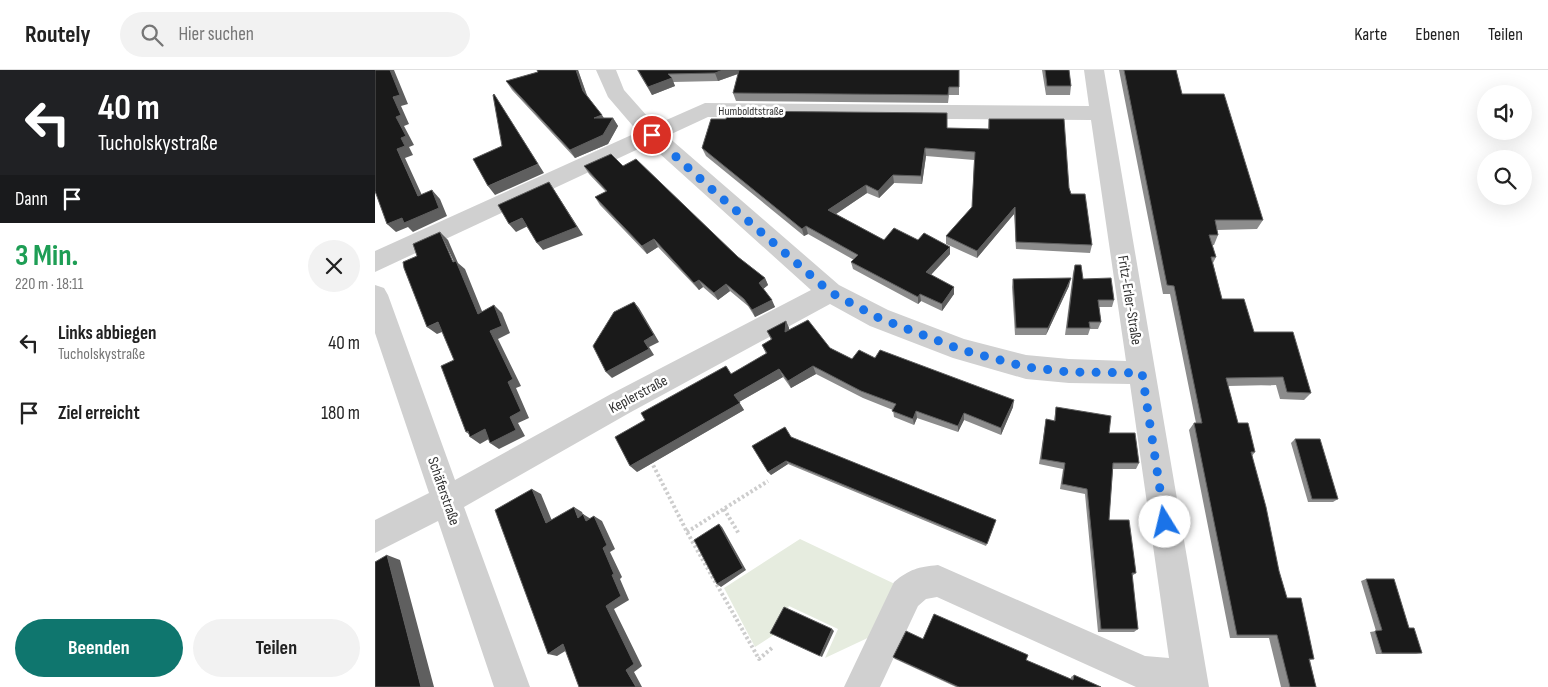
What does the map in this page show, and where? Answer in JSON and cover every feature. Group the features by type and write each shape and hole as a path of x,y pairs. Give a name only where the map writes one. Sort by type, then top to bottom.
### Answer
{"street":[{"path":"606,70 615,92 652,135 830,292 879,318 962,350 1026,367 1069,372 1142,373"},
{"name":"Fritz-Erler-Straße","path":"862,687 906,594 919,582 938,581 1144,673 1190,682 1094,70"},
{"name":"Humboldtstraße","path":"375,262 705,110 1101,112"},
{"name":"Keplerstraße","path":"375,537 447,500 621,403 830,292"},
{"name":"Schäferstraße","path":"375,295 512,687"}],"path":[{"path":"647,454 687,532 759,659 773,647"},
{"path":"687,532 768,481"},
{"path":"724,509 739,534"}],"shaded area":[{"path":"800,539 897,585 874,635 825,658 838,629 789,606 775,634 755,647 724,588"}],"building":[{"path":"375,70 390,70 400,95 393,97 401,115 396,117 406,136 401,138 405,146 397,149 418,196 432,190 439,208 404,223 402,218 387,224 375,191"},
{"path":"537,70 576,70 583,91 602,115 594,118 613,118 603,135 570,150 506,81 538,72"},
{"path":"638,70 723,70 715,73 668,74 672,78 648,87"},
{"path":"739,70 959,70 959,87 949,87 948,95 733,93"},
{"path":"1045,70 1069,70 1071,86 1047,86"},
{"path":"1124,70 1176,70 1182,94 1224,94 1263,220 1215,220 1218,235 1209,235 1216,257 1211,257 1222,299 1244,299 1254,332 1293,332 1311,393 1287,392 1283,377 1226,378 1238,423 1248,423 1255,452 1251,452 1287,598 1301,598 1314,659 1309,659 1316,687 1290,687 1277,635 1237,635 1194,423 1202,423 1174,286 1167,285"},
{"path":"494,94 538,164 488,186 473,159 502,146"},
{"path":"728,111 947,113 947,128 989,129 989,119 1064,119 1069,188 1071,194 1085,194 1092,245 1016,242 1015,207 977,251 946,236 972,207 975,152 925,148 921,176 893,175 878,191 866,185 828,210 884,240 894,228 918,240 924,233 950,247 926,272 954,287 942,304 920,294 918,297 851,262 858,255 806,226 802,229 702,148 711,119 726,119"},
{"path":"611,154 623,166 636,159 738,257 765,278 759,283 772,300 752,310 744,299 726,284 714,293 699,280 694,283 654,239 642,246 595,197 607,191 584,166"},
{"path":"549,182 577,227 537,243 522,218 509,224 498,205"},
{"path":"440,232 453,262 456,261 478,314 494,305 502,326 490,331 513,379 508,382 521,411 510,417 516,430 490,443 485,429 470,437 468,431 466,432 441,366 454,360 438,322 427,327 404,268 403,262 417,256 413,244"},
{"path":"1075,265 1081,265 1083,279 1111,278 1114,300 1098,300 1101,322 1089,322 1090,328 1067,328"},
{"path":"1071,278 1048,328 1016,328 1013,279"},
{"path":"634,302 654,335 644,341 649,349 606,372 593,346 614,312"},
{"path":"808,320 830,348 852,359 859,350 875,358 880,350 1014,400 1001,428 964,413 958,426 916,411 913,419 892,411 896,404 861,391 813,366 788,381 779,369 734,395 740,403 630,466 615,437 645,420 641,413 726,366 731,374 767,353 762,345 772,339 767,331 786,321 785,332"},
{"path":"1056,407 1111,416 1109,433 1135,433 1139,463 1113,463 1109,520 1129,520 1136,573 1132,573 1138,629 1101,629 1087,489 1062,484 1065,463 1041,459 1046,419 1055,421"},
{"path":"785,427 791,437 996,520 987,544 786,461 768,472 752,446"},
{"path":"1295,439 1320,439 1338,499 1312,499"},
{"path":"532,489 546,523 574,507 578,518 583,514 586,521 594,516 607,545 603,548 621,596 606,606 634,664 626,670 636,687 579,687 563,644 548,654 495,510"},
{"path":"719,524 743,568 717,584 694,540"},
{"path":"387,555 421,687 375,687 375,562"},
{"path":"1366,579 1394,579 1409,628 1414,628 1422,653 1382,653 1375,631 1382,630"},
{"path":"784,607 832,629 820,656 770,633"},
{"path":"934,614 1028,655 1026,660 1073,680 1074,675 1101,687 959,687 893,657 906,631 923,639"}],"route":[{"path":"652,135 830,292 879,318 962,350 1026,367 1069,372 1142,373 1165,522"}]}
